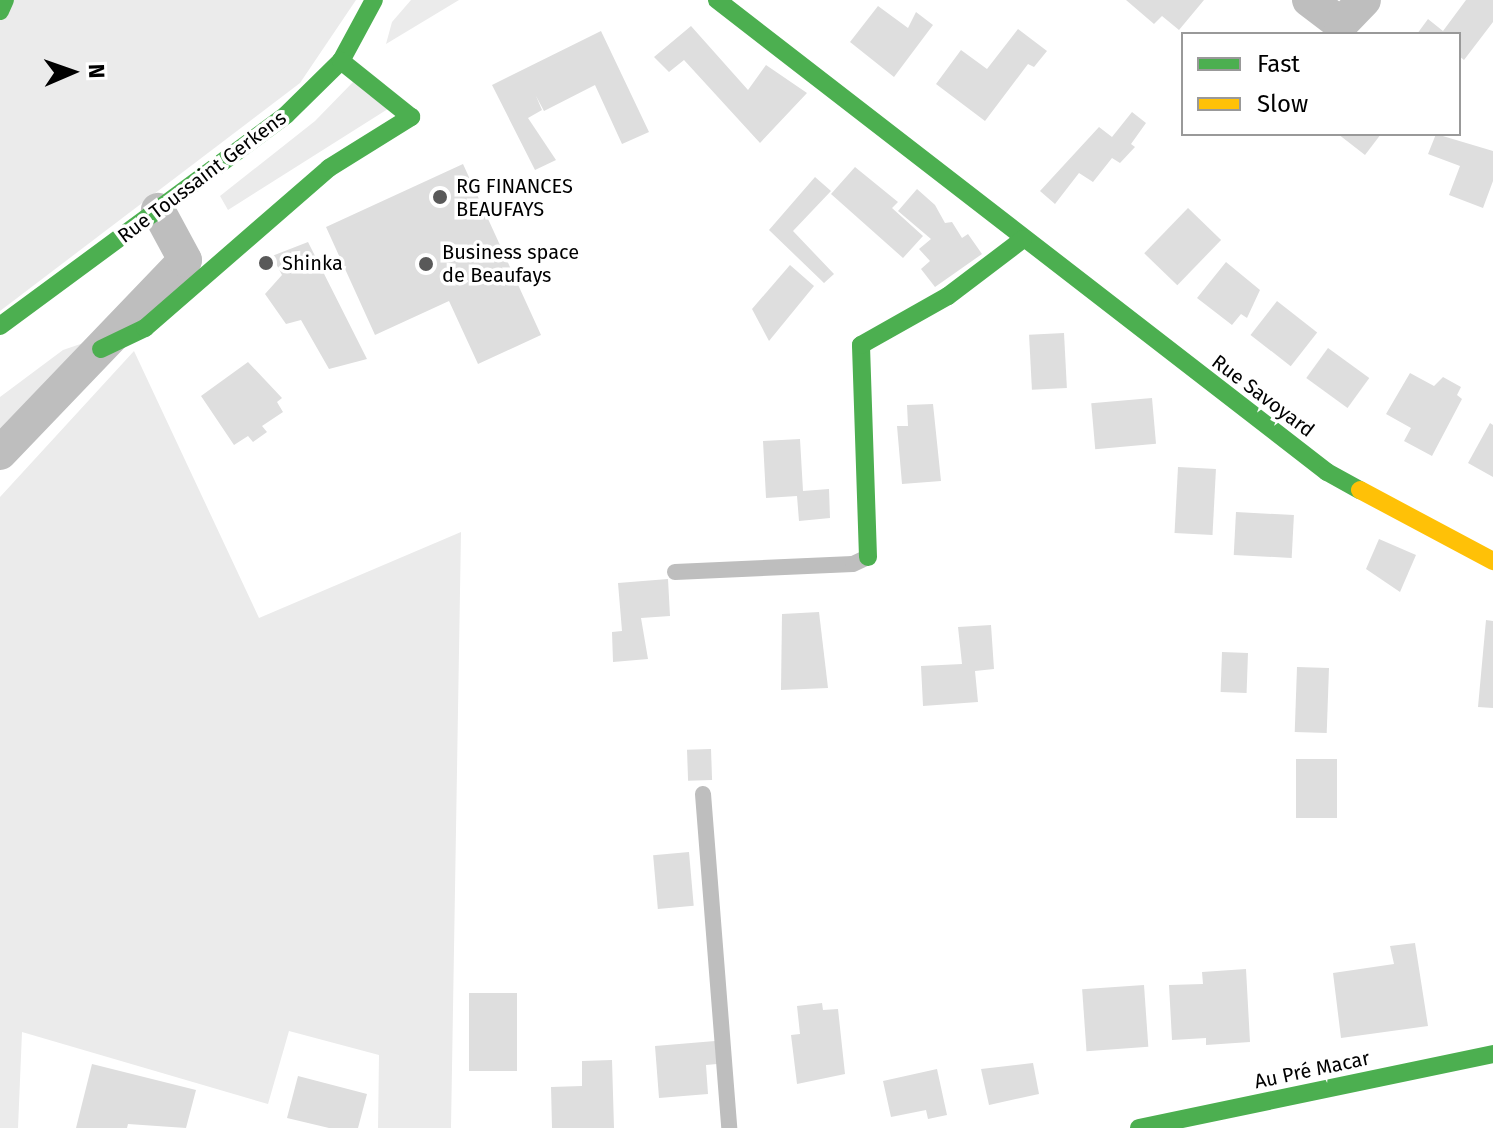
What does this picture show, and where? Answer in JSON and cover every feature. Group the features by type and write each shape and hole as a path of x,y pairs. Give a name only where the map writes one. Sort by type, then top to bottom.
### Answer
{"main road":[{"path":"0,11 5,0"},
{"name":"Rue Toussaint Gerkens","path":"0,326 286,115 341,61 374,0"},
{"name":"Rue Savoyard","path":"717,0 1327,472 1493,561"},
{"path":"101,349 145,328 329,168 411,117 341,61"},
{"path":"868,557 861,345 948,296 1023,239"},
{"name":"Au Pré Macar","path":"1139,1128 1493,1054"}],"street":[{"path":"1309,0 1341,24 1364,0"},
{"path":"0,453 185,260 158,210"}],"lane":[{"path":"675,572 853,564 868,557"},
{"path":"703,794 729,1128"}],"shaded area":[{"path":"0,0 356,0 300,83 0,311"},
{"path":"411,0 459,0 386,44 392,22"},
{"path":"354,81 391,107 228,210 220,196 315,121"},
{"path":"98,338 0,439 0,397 63,350"},
{"path":"134,351 259,618 461,532 451,1128 378,1128 379,1055 289,1031 268,1104 22,1032 18,1128 0,1128 0,497"}],"building":[{"path":"1126,0 1204,0 1179,30 1162,16 1154,24"},
{"path":"1466,0 1493,0 1493,22 1464,60 1461,58 1461,32 1418,32 1428,19 1443,31"},
{"path":"878,6 908,28 916,12 933,25 894,77 850,42"},
{"path":"691,26 748,90 766,65 807,93 760,143 684,60 669,72 654,57"},
{"path":"1018,29 1047,51 1034,67 1028,64 985,121 936,84 961,50 987,69"},
{"path":"601,31 649,132 622,144 595,85 544,111 536,96 542,110 528,118 556,160 535,170 492,85"},
{"path":"1132,112 1146,123 1131,144 1135,147 1120,163 1112,158 1093,182 1079,173 1055,204 1040,191 1099,127 1112,137"},
{"path":"1341,136 1379,136 1365,155"},
{"path":"1435,136 1493,151 1493,181 1483,208 1449,195 1460,166 1428,154"},
{"name":"Business space de Beaufays","path":"463,164 541,335 478,364 449,301 375,335 326,227"},
{"path":"855,167 898,202 892,208 923,236 903,258 831,194"},
{"path":"815,177 831,191 793,231 834,274 824,283 769,230"},
{"path":"917,189 935,205 945,223 952,222 962,238 968,234 982,254 935,287 921,269 930,261 919,249 931,239 898,211"},
{"path":"1188,208 1221,240 1177,285 1144,253"},
{"path":"308,242 367,359 329,369 301,320 286,324 265,294 282,275 272,256"},
{"path":"1226,262 1260,290 1247,318 1241,314 1232,325 1197,298"},
{"path":"790,265 814,286 769,341 752,309"},
{"path":"1277,301 1317,332 1291,366 1251,335"},
{"path":"1064,333 1067,388 1032,390 1029,335"},
{"path":"1328,348 1369,378 1348,408 1306,378"},
{"path":"248,362 282,398 277,402 283,412 262,426 267,432 253,442 248,436 234,445 201,396"},
{"path":"1410,373 1434,386 1443,377 1461,387 1457,395 1462,399 1432,456 1404,441 1411,428 1386,414"},
{"path":"1152,398 1156,444 1095,449 1091,403"},
{"path":"933,404 941,481 902,484 897,426 908,426 907,405"},
{"path":"1490,423 1493,425 1493,477 1468,463"},
{"path":"800,439 803,491 829,489 830,518 799,521 797,496 766,498 763,441"},
{"path":"1178,467 1216,469 1212,535 1175,533"},
{"path":"1236,512 1294,515 1292,558 1234,555"},
{"path":"1379,539 1416,555 1400,592 1366,569"},
{"path":"668,579 670,616 641,618 648,659 613,662 612,632 622,631 618,583"},
{"path":"819,612 828,688 781,690 782,614"},
{"path":"1486,620 1493,621 1493,708 1478,707"},
{"path":"991,625 994,669 975,671 978,702 923,706 921,666 962,664 958,627"},
{"path":"1222,652 1248,653 1247,693 1221,692"},
{"path":"1297,667 1329,668 1327,733 1295,732"},
{"path":"711,749 712,780 688,781 687,750"},
{"path":"1296,759 1337,759 1337,818 1296,818"},
{"path":"689,852 694,906 658,909 653,855"},
{"path":"1415,943 1428,1026 1341,1038 1333,973 1394,964 1390,946"},
{"path":"1246,969 1250,1042 1206,1045 1206,1038 1172,1040 1169,985 1203,984 1202,972"},
{"path":"1144,985 1148,1047 1086,1051 1082,989"},
{"path":"469,993 517,993 517,1071 469,1071"},
{"path":"822,1003 823,1010 838,1009 845,1074 797,1084 791,1035 800,1034 797,1006"},
{"path":"715,1041 717,1064 706,1065 708,1094 659,1098 655,1046"},
{"path":"612,1060 614,1128 552,1128 551,1087 582,1086 582,1061"},
{"path":"1033,1063 1039,1094 989,1105 981,1069"},
{"path":"92,1064 196,1090 186,1128 128,1124 127,1128 76,1128"},
{"path":"937,1069 947,1115 928,1119 926,1110 891,1117 883,1081"},
{"path":"298,1076 367,1094 358,1128 329,1128 287,1118"}],"traffic: fast":[{"path":"0,11 5,0"},
{"path":"0,326 286,115 341,61 374,0"},
{"path":"717,0 1327,472 1360,490"},
{"path":"101,349 145,328 329,168 411,117 341,61"},
{"path":"868,557 861,345 948,296 1023,239"},
{"path":"1139,1128 1493,1054"}],"traffic: slow":[{"path":"1360,490 1493,561"}],"place":[{"name":"RG FINANCES BEAUFAYS","path":"440,197"},
{"name":"Shinka","path":"266,263"},
{"name":"Business space de Beaufays","path":"426,264"}]}
